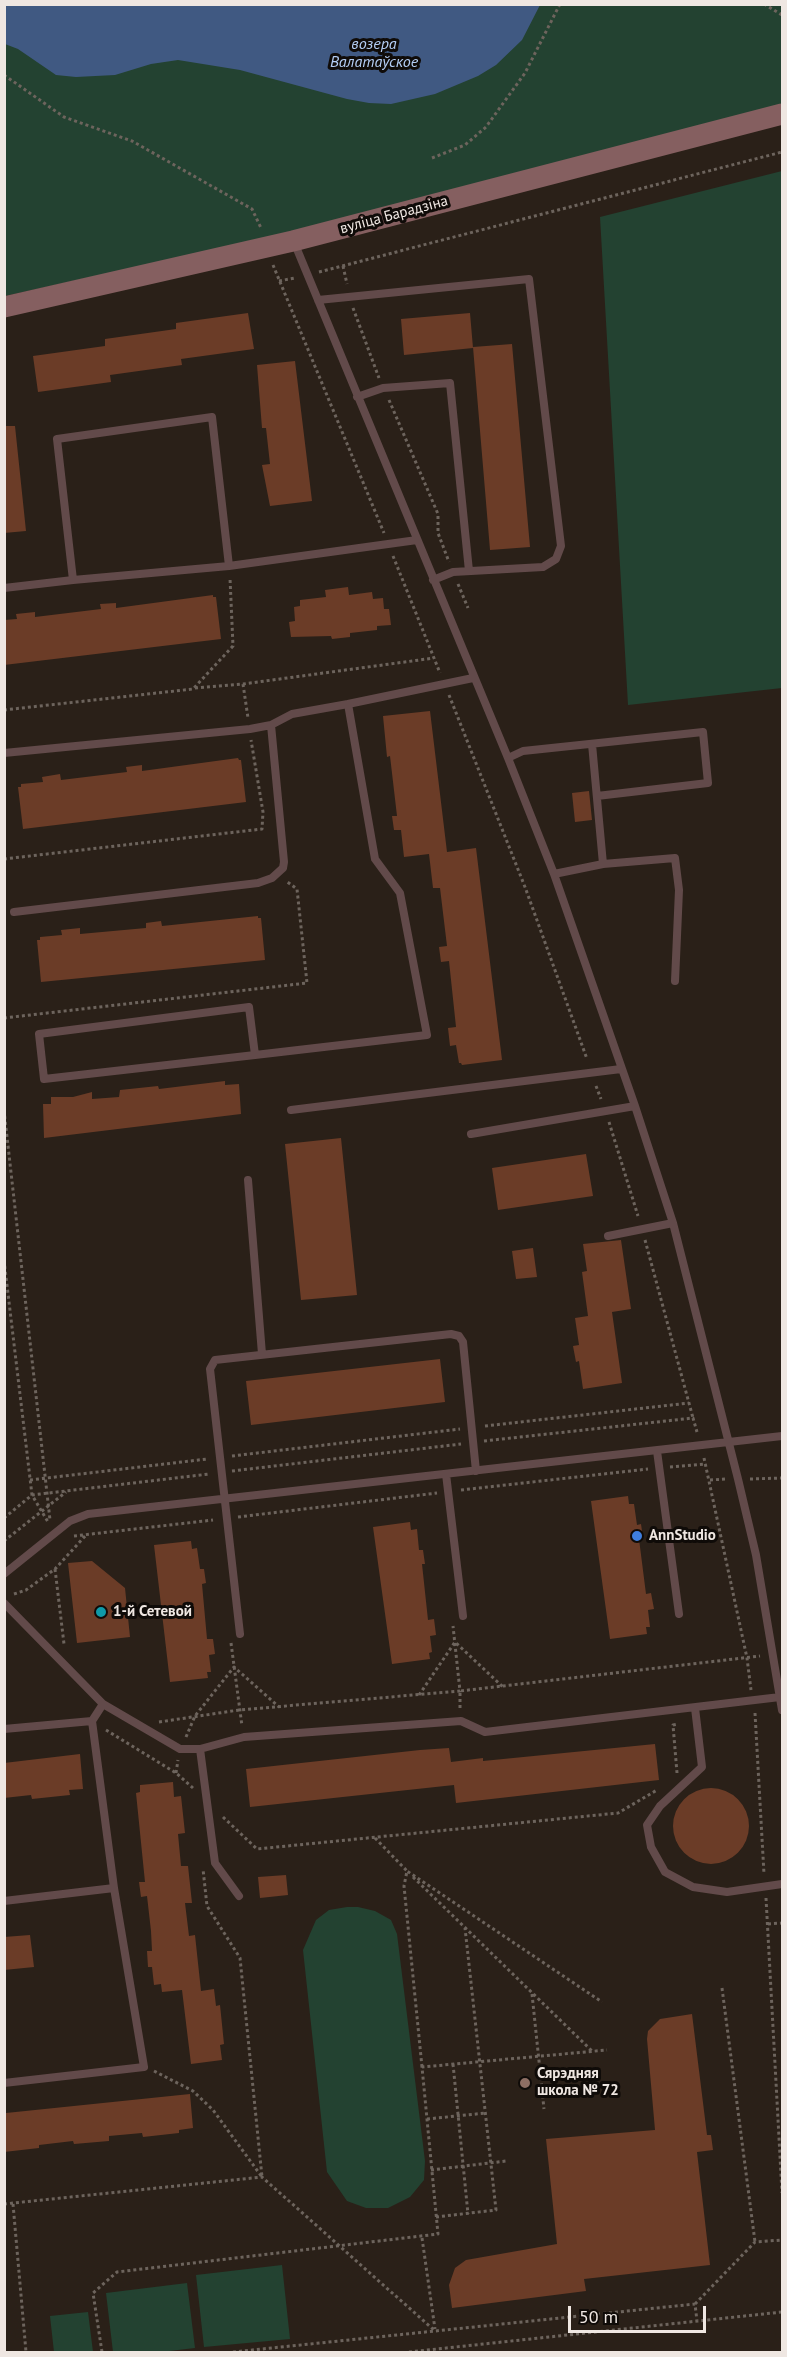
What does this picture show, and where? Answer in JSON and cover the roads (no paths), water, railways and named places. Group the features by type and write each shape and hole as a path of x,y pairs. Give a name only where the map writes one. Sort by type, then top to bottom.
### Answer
{"street":[{"name":"вуліца Барадзіна","path":"4,307 293,241 783,114"}],"lane":[{"path":"293,241 554,874 635,1106 673,1222 756,1555 783,1710"},
{"path":"318,300 529,279 561,546 556,559 543,567 453,572 433,580"},
{"path":"357,397 383,388 450,383 469,571"},
{"path":"73,580 57,439 212,417 229,566"},
{"path":"4,588 229,566 417,540"},
{"path":"4,753 250,729 270,725 292,714 473,678"},
{"path":"255,1055 249,1007 39,1034 44,1078 255,1055 427,1035 400,893 375,859 348,704"},
{"path":"14,912 258,883 278,874 284,861 270,725"},
{"path":"508,758 523,751 703,732 708,783 597,796"},
{"path":"592,744 603,864"},
{"path":"554,874 603,864 675,858 679,890 675,981"},
{"path":"291,1110 621,1069"},
{"path":"471,1134 635,1106"},
{"path":"248,1180 262,1354"},
{"path":"608,1236 641,1227 673,1222"},
{"path":"240,1634 224,1499 212,1366 218,1359 451,1334 459,1336 463,1342 476,1471"},
{"path":"4,1574 75,1518 88,1514 783,1436"},
{"path":"657,1451 679,1614"},
{"path":"446,1474 462,1616"},
{"path":"4,1603 104,1704 180,1749 201,1749 244,1737 461,1721 484,1732 780,1697"},
{"path":"4,2083 144,2067 114,1888 92,1721 104,1704"},
{"path":"694,1708 702,1767 660,1806 647,1825 651,1847 665,1872 693,1887 727,1892 783,1884"},
{"path":"4,1729 92,1721"},
{"path":"201,1749 215,1863 238,1896"},
{"path":"4,1900 114,1888"}],"water":[{"name":"возера Валатаўское","path":"5,4 540,5 522,40 496,65 478,76 435,94 391,104 347,99 240,70 178,60 151,64 115,75 76,77 56,75 18,49 5,44"}],"place":[{"name":"AnnStudio","path":"637,1536"},
{"name":"1-й Сетевой","path":"101,1612"},
{"name":"Сярэдняя школа № 72","path":"525,2083"}]}
